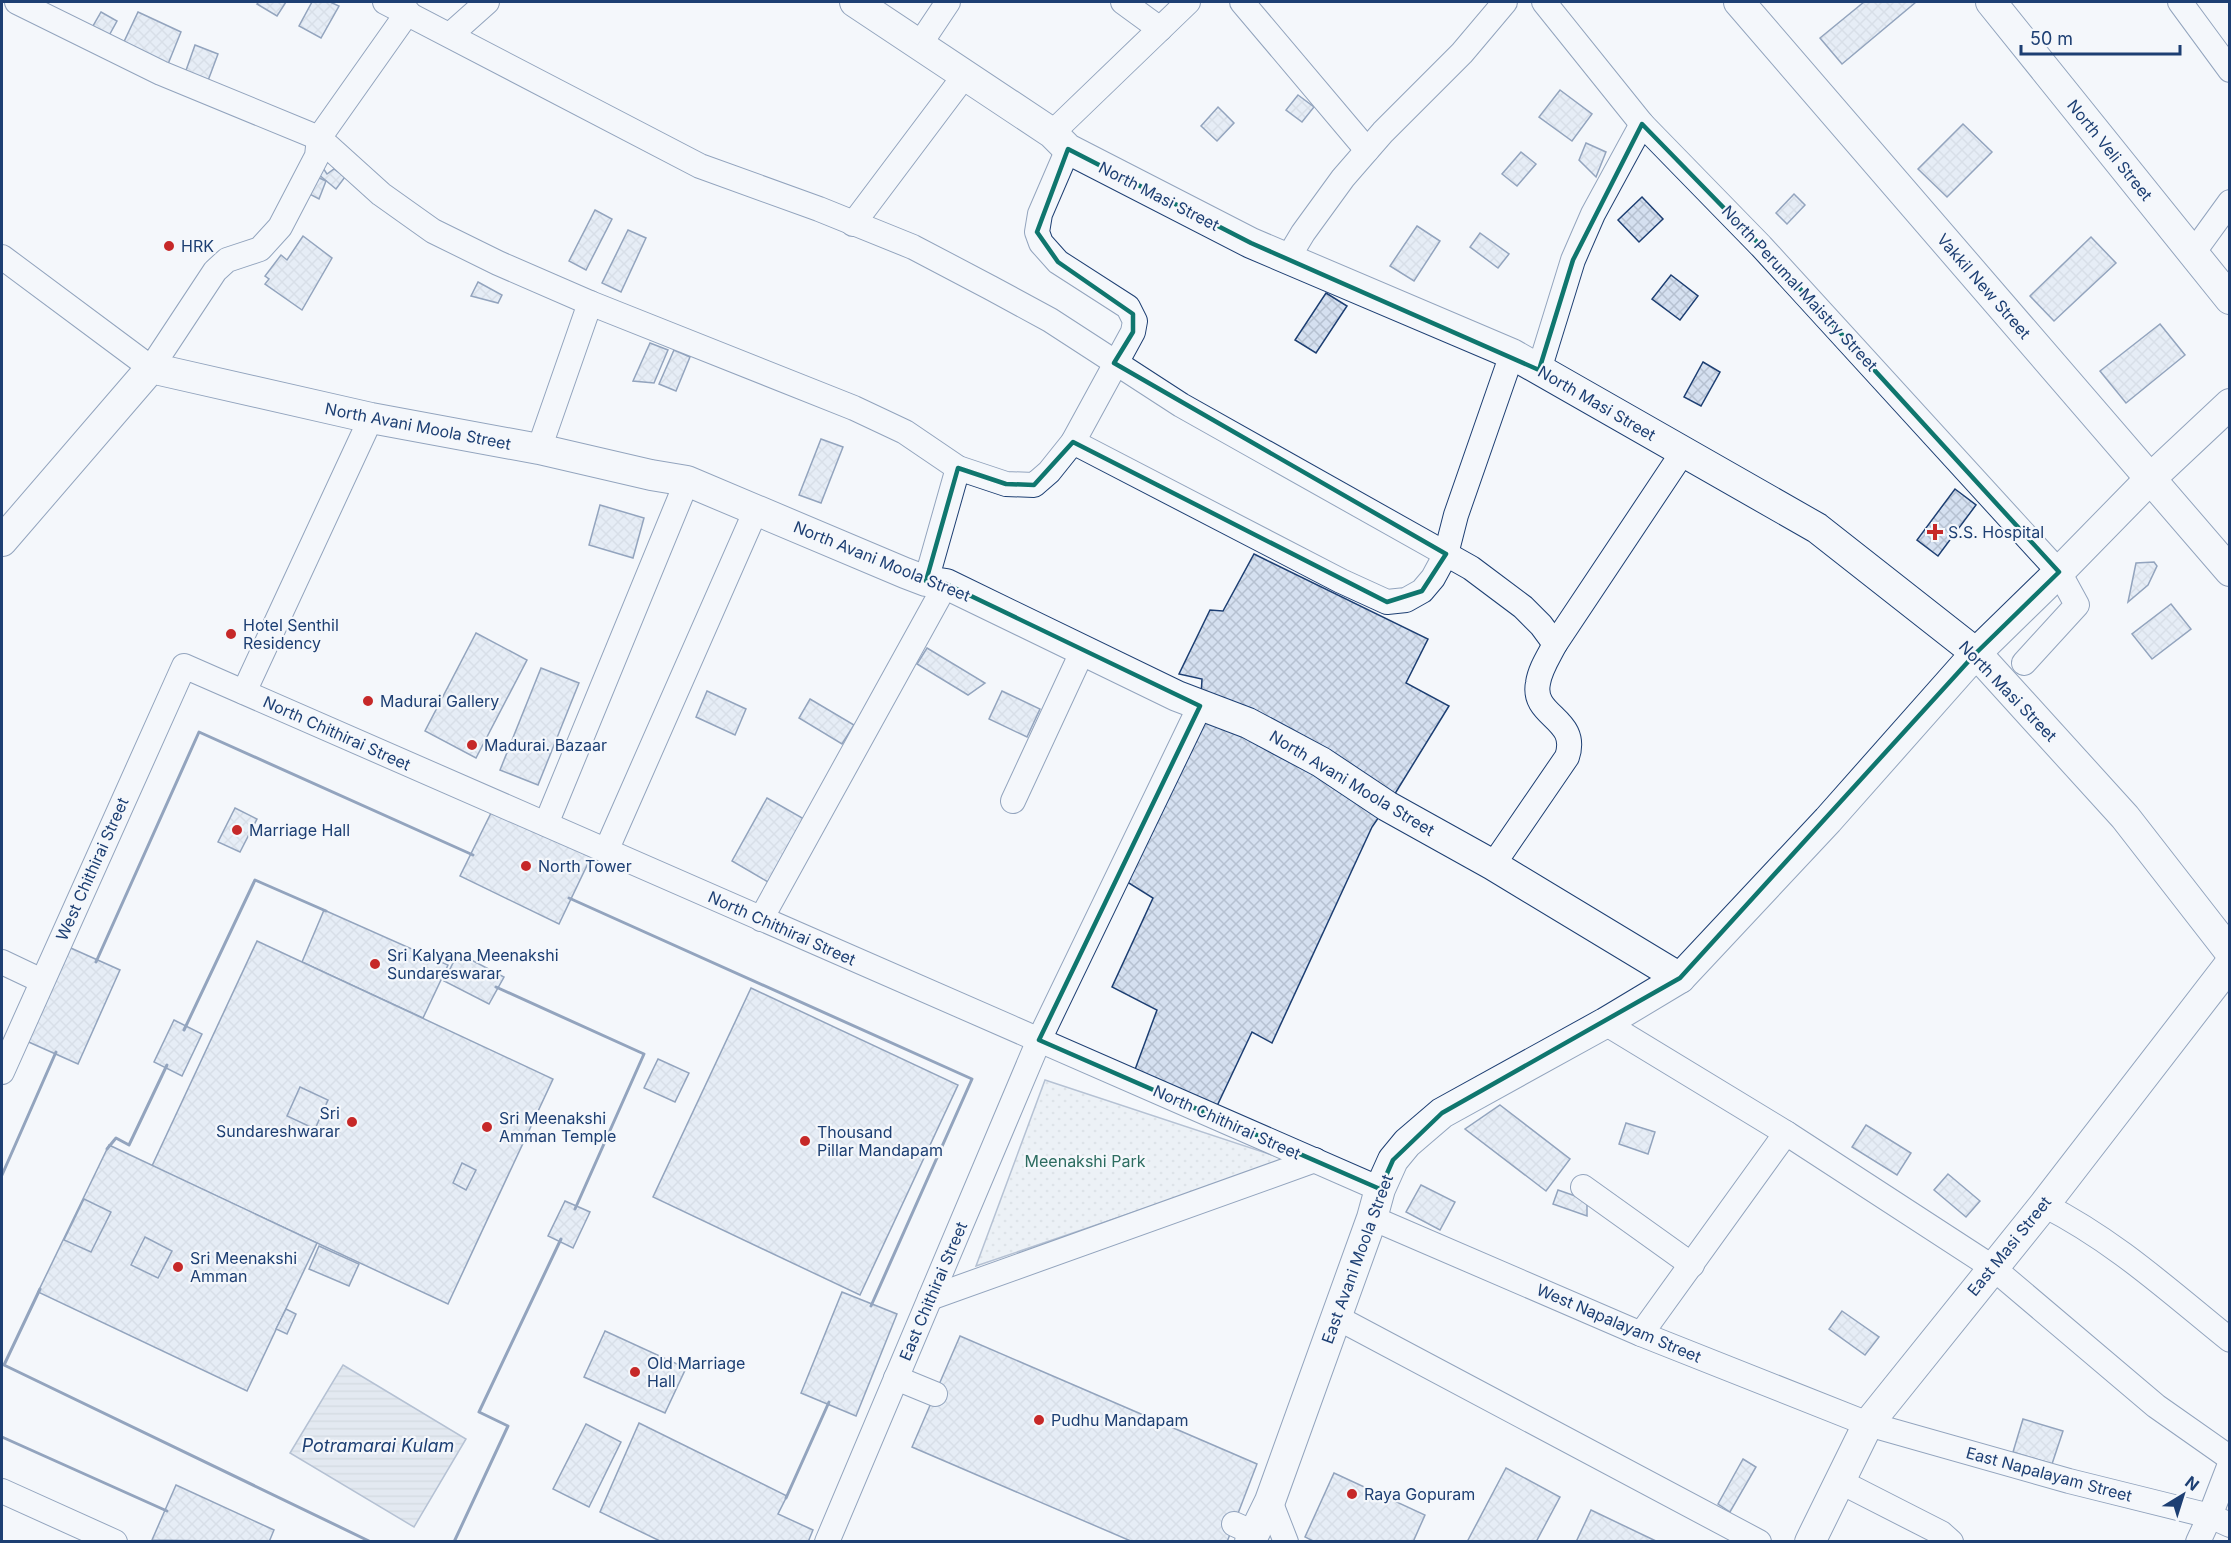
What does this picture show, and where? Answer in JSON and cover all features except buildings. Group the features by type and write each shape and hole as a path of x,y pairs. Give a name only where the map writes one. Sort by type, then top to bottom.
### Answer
{"main road":[{"name":"North Masi Street","path":"855,2 1060,141 1251,243 1512,354 1817,528 1976,653 2125,817 2229,952"},
{"name":"Vakkil New Street","path":"1738,2 2229,571"},
{"name":"North Veli Street","path":"1991,2 2229,299"},
{"name":"North Avani Moola Street","path":"151,368 371,418 539,449 687,481 936,582 1177,696 1248,723 1322,762 1387,806 1494,865 1680,978"},
{"path":"2,541 151,368"},
{"name":"East Avani Moola Street","path":"1246,1533 1270,1501 1372,1218 1380,1189 1394,1160 1407,1143 1442,1113 1605,1023 1680,978 1828,820 1976,653 2060,572 2150,479 2229,404"},
{"name":"East Masi Street","path":"1810,1542 1868,1424 2044,1205 2229,964"}],"street":[{"path":"17,2 161,73 320,138 381,194 433,231 498,263 590,303 854,408 905,432 958,468 1006,484 1034,485 1049,472 1073,442 1114,363 1133,332 1133,314 1128,307 1058,262 1041,243 1037,232 1040,214 1060,141 1160,29 1188,2"},
{"path":"385,2 700,166 913,247 1050,320 1211,423 1471,568 1523,607 1541,625 1555,644"},
{"path":"450,35 487,2"},
{"path":"920,44 948,2"},
{"path":"1123,2 1160,29"},
{"path":"1242,2 1367,150"},
{"path":"1288,258 1336,187 1367,150 1462,53 1505,2"},
{"name":"North Perumal Maistry Street","path":"1544,2 1642,124 1761,246 2060,572 2077,605 2024,663"},
{"path":"2180,2 2229,70"},
{"path":"2,257 151,368 215,271 227,260 260,249 280,227 317,156 320,138 408,12"},
{"path":"853,224 965,75"},
{"path":"1539,370 1573,260 1593,214 1642,124"},
{"path":"2193,253 2229,202"},
{"path":"539,449 590,303"},
{"path":"1073,442 1321,570 1388,602 1406,600 1422,591 1433,578 1446,554 1456,514 1512,354"},
{"path":"244,692 371,418"},
{"path":"1494,865 1567,757 1570,747 1570,741 1564,728 1537,696 1540,675 1555,644 1683,452"},
{"path":"761,919 936,582 958,468"},
{"path":"546,824 687,481"},
{"path":"606,851 756,510"},
{"path":"1013,801 1083,650"},
{"name":"North Chithirai Street","path":"184,666 1380,1189"},
{"name":"West Chithirai Street","path":"2,1072 184,666"},
{"name":"East Chithirai Street","path":"827,1542 1039,1040 1200,706"},
{"path":"2,962 42,981"},
{"path":"1605,1023 1786,1133 1992,1267 2156,1406 2229,1458"},
{"path":"1641,1334 1786,1133"},
{"path":"930,1298 1315,1160"},
{"path":"1583,1188 1692,1265"},
{"path":"2044,1205 2077,1222 2117,1248 2229,1340"},
{"name":"West Napalayam Street","path":"1372,1218 1641,1334 1868,1424"},
{"path":"1336,1317 1759,1542"},
{"path":"896,1378 935,1394"},
{"name":"East Napalayam Street","path":"1868,1424 2220,1521"},
{"path":"2198,1542 2220,1521 2229,1464"},
{"path":"1839,1481 1924,1523 1951,1542"},
{"path":"4,1498 115,1542"},
{"path":"1270,1501 1286,1542"}],"highlighted area":[{"path":"1642,124 1761,246 2059,572 1976,653 1680,978 1442,1113 1393,1160 1380,1189 1039,1040 1200,706 946,584 926,581 958,468 1006,484 1034,485 1073,442 1387,602 1422,591 1446,554 1114,363 1133,332 1133,314 1058,262 1037,232 1068,149 1251,243 1539,370 1573,260"}],"green space":[{"name":"Meenakshi Park","path":"1045,1080 1287,1160 976,1266"}],"water":[{"name":"Potramarai Kulam","path":"343,1365 466,1439 414,1527 290,1453"}],"wall":[{"path":"96,962 199,732 473,855"},
{"path":"184,1030 255,880 326,911"},
{"path":"569,898 972,1079 871,1306"},
{"path":"496,987 644,1054 575,1209"},
{"path":"2,1175 56,1052"},
{"path":"107,1149 116,1138 129,1145 167,1065"},
{"path":"454,1542 508,1426 479,1412 561,1239"},
{"path":"40,1289 4,1365 371,1542"},
{"path":"786,1498 829,1402"},
{"path":"2,1437 167,1511"}],"place":[{"name":"HRK","path":"169,246"},
{"name":"S.S. Hospital","path":"1935,532"},
{"name":"Hotel Senthil Residency","path":"231,634"},
{"name":"Madurai Gallery","path":"368,701"},
{"name":"Madurai. Bazaar","path":"472,745"},
{"name":"Marriage Hall","path":"237,830"},
{"name":"North Tower","path":"526,866"},
{"name":"Sri Kalyana Meenakshi Sundareswarar","path":"375,964"},
{"name":"Sri Sundareshwarar","path":"352,1122"},
{"name":"Sri Meenakshi Amman Temple","path":"487,1127"},
{"name":"Thousand Pillar Mandapam","path":"805,1141"},
{"name":"Sri Meenakshi Amman","path":"178,1267"},
{"name":"Old Marriage Hall","path":"635,1372"},
{"name":"Pudhu Mandapam","path":"1039,1420"},
{"name":"Raya Gopuram","path":"1352,1494"}]}
